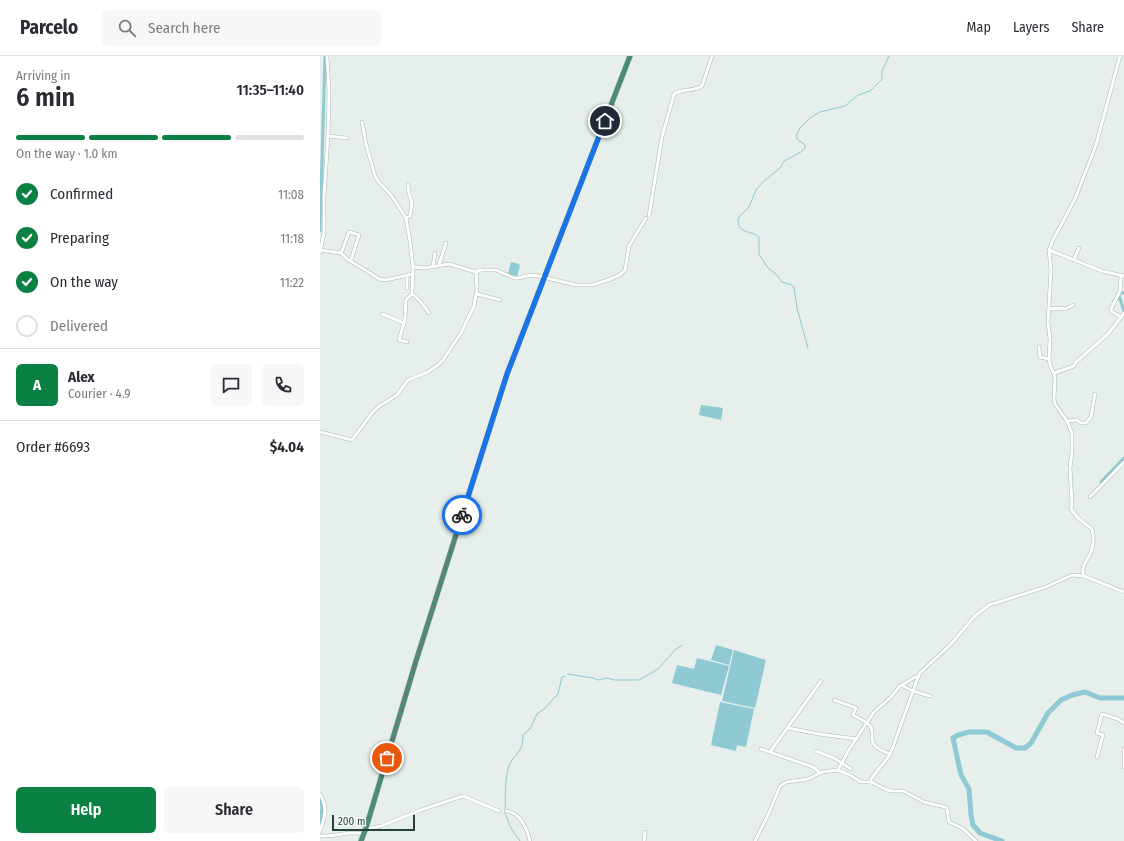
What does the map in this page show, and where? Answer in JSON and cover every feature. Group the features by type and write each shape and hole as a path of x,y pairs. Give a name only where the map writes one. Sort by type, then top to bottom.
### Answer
{"highway":[{"path":"361,841 416,661 507,374 630,56"}],"street":[{"path":"328,56 328,136 324,196 324,233 320,251 341,253 379,279 386,280 407,277 413,274"},
{"path":"413,267 424,268 449,264 476,272 481,270 496,270 514,278 534,276 576,286 592,285 621,274 625,270 629,246 632,238 647,217 662,137 674,94 681,90 693,90 702,86 712,56"},
{"path":"1084,576 1082,572 1091,551 1094,535 1092,529 1078,518 1071,509 1072,491 1070,468 1072,433 1067,421 1057,408 1054,399 1055,380 1049,358 1050,339 1048,323 1051,270 1049,250 1075,199 1096,145 1120,56"},
{"path":"362,122 366,144 378,181 391,195 406,218 413,274 412,294 406,300 404,323 400,340 407,342"},
{"path":"328,136 348,138"},
{"path":"406,218 410,216 412,203 408,185"},
{"path":"342,251 349,232 359,235 351,260"},
{"path":"439,265 446,243"},
{"path":"1074,259 1080,248"},
{"path":"1049,250 1074,259 1095,269 1122,275 1120,291 1110,309 1121,317"},
{"path":"433,266 435,253"},
{"path":"320,432 352,440 372,413 378,407 397,395 408,380 428,372 438,365 461,333 474,306 476,294 476,272"},
{"path":"407,277 407,288"},
{"path":"412,294 418,298 422,306 429,312"},
{"path":"476,294 500,300"},
{"path":"1049,309 1064,309 1073,306"},
{"path":"1054,372 1074,366 1075,363 1108,334 1124,312"},
{"path":"382,314 404,323"},
{"path":"1039,348 1040,357 1049,358"},
{"path":"1067,421 1077,420 1081,423 1086,423 1091,417 1095,394"},
{"path":"1090,497 1124,462"},
{"path":"871,782 871,779 890,754 918,677 923,670 951,644 974,617 989,605 1046,587 1072,575 1084,576 1124,592"},
{"path":"838,770 850,748 874,712 901,685 915,677 918,677"},
{"path":"770,752 822,681"},
{"path":"901,685 913,691 930,696"},
{"path":"834,700 856,708 853,715 870,726 873,734 871,739 873,744 880,750 890,754"},
{"path":"1096,757 1103,735 1097,733 1102,714 1118,719 1124,723"},
{"path":"788,728 818,734 857,738"},
{"path":"761,749 813,767 820,773"},
{"path":"1124,749 1124,767"},
{"path":"816,751 834,758 852,769"},
{"path":"756,841 770,813 780,786 787,782 808,779 820,773 838,770 861,782 871,782 890,791 903,791 924,802 947,808 949,822 962,828 976,841"},
{"path":"320,794 326,807 324,820 320,831"},
{"path":"366,828 381,826 421,810 464,796 499,811"},
{"path":"506,811 512,812 518,816 530,841"},
{"path":"320,836 357,832 364,834"},
{"path":"644,841 645,832"}],"water":[{"path":"511,262 519,264 520,266 517,276 508,274"},
{"path":"701,405 723,408 721,420 699,415"},
{"path":"716,645 733,650 729,665 711,660"},
{"path":"734,650 766,660 755,708 722,701"},
{"path":"697,658 729,666 721,695 672,683 677,665 694,669"},
{"path":"720,702 754,709 746,747 737,745 736,751 711,745"}],"waterway":[{"path":"320,231 325,56"},
{"path":"808,348 797,308 794,288 792,285 782,282 776,274 768,268 759,254 759,237 744,231 738,223 738,218 749,207 756,190 763,182 781,167 784,161 801,152 805,148 805,145 797,139 797,134 800,128 810,118 820,112 845,106 858,95 870,91 882,79 882,71 889,56"},
{"path":"1124,293 1118,293 1124,311"},
{"path":"1101,482 1124,458"},
{"path":"568,674 598,680 607,678 615,680 639,680 658,669 675,650 682,645"},
{"path":"520,841 511,828 505,814 507,772 511,762 522,746 523,735 530,729 537,714 544,709 558,694 562,677 565,676"},
{"path":"1002,841 980,833 973,825 969,789 961,775 953,738 969,732 987,732 1016,748 1025,748 1031,743 1048,713 1061,700 1072,695 1085,692 1100,698 1124,698"},
{"path":"320,800 322,808 320,822"}],"way so far":[{"path":"387,758 462,515"}],"route":[{"path":"462,515 507,374 605,121"}]}
